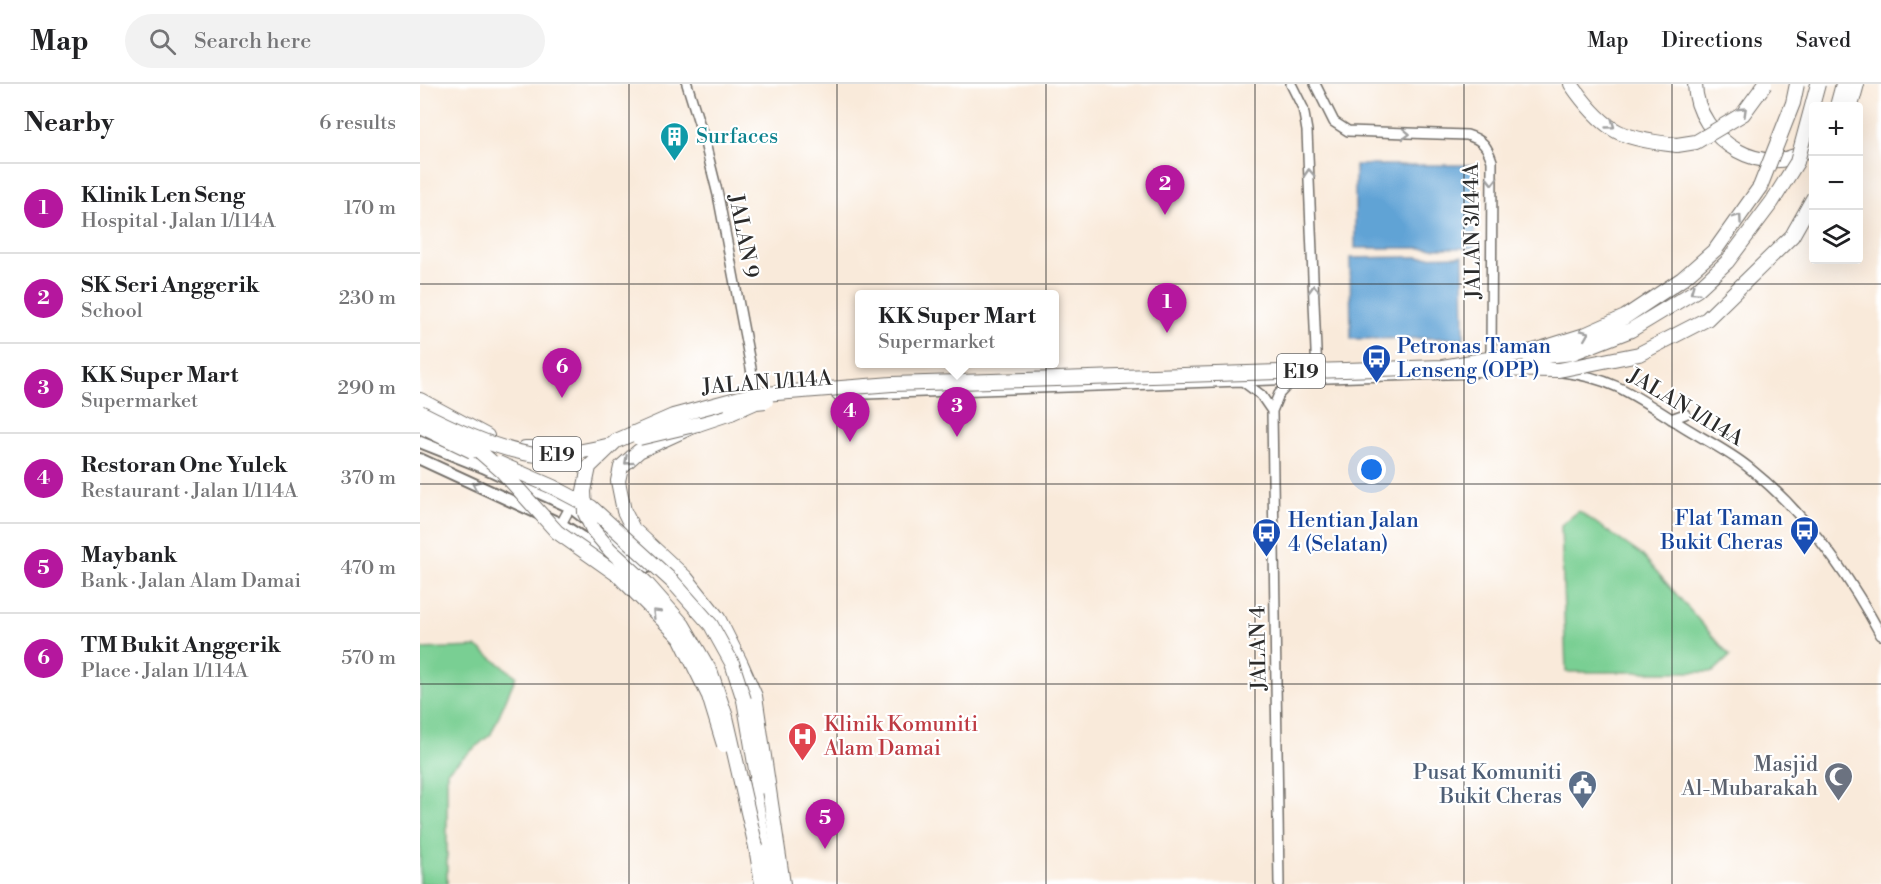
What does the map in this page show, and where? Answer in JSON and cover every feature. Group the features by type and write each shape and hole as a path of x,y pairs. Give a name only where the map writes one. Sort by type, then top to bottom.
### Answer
{"highway":[{"path":"1570,84 1582,100 1613,129 1653,143 1677,145 1696,142 1743,114 1764,84"},
{"path":"1695,84 1697,102 1709,124 1725,143 1750,158 1766,160 1785,158 1809,147"},
{"name":"E19","path":"420,400 479,434 528,449 572,448 616,441 673,416 750,395 892,384 1443,367 1543,348 1581,336 1625,317 1682,279 1716,249 1760,187 1793,103 1797,84"},
{"name":"E19","path":"420,412 455,430 525,454 575,453 698,424 756,402 893,386 1445,369 1572,353 1631,330 1697,290 1727,262 1772,202 1797,162 1818,84"},
{"path":"1838,102 1843,84"},
{"path":"1852,102 1857,84"},
{"path":"1445,369 1559,370 1639,354 1707,319 1792,236 1809,206"},
{"path":"698,424 639,451 621,466 618,481 624,511 633,529 686,578 718,618 755,696 783,884"},
{"path":"420,426 553,487 591,507 673,582 711,625 732,663 744,700 774,884"},
{"path":"455,430 502,471 557,532 618,575 680,637 709,696 756,847"},
{"path":"616,441 589,467 585,492 585,513 593,530 604,543 646,583 683,625 711,673 726,717 756,847 760,884"}],"main road":[{"path":"420,442 483,467 570,507 665,582 699,618 727,666 740,705 774,884"},
{"path":"420,459 561,524 592,544 654,594 690,632 717,678 732,722 760,884"},
{"path":"541,493 560,492 585,484"}],"street":[{"path":"1291,84 1303,108 1307,131 1317,378"},
{"name":"JALAN 3/144A","path":"1315,84 1334,122 1348,131 1467,135 1480,139 1488,147 1492,161 1491,373"},
{"name":"JALAN 9","path":"688,87 718,195 755,398"},
{"name":"JALAN 1/114A","path":"561,524 585,484 622,437 647,420 670,410 698,404 755,398 1240,380 1562,372 1581,374 1614,384 1639,396 1671,419 1747,466 1785,499 1820,539 1856,589 1881,635"},
{"path":"1272,411 1279,393 1293,379"},
{"path":"1240,380 1261,395 1272,411"},
{"name":"JALAN 4","path":"1272,411 1279,884"},
{"path":"1671,419 1685,414"}],"green space":[{"path":"1579,511 1643,556 1730,656 1713,672 1566,672 1561,525"},
{"path":"477,647 516,676 491,734 447,771 447,884 420,884 420,649"}],"water":[{"path":"1355,165 1475,165 1475,248 1355,248"},
{"path":"1463,256 1464,338 1351,339 1350,258"}],"place":[{"name":"Surfaces","path":"675,162"},
{"name":"SK Seri Anggerik","path":"1165,215"},
{"name":"Klinik Len Seng","path":"1167,333"},
{"name":"Petronas Taman Lenseng (OPP)","path":"1376,384"},
{"name":"TM Bukit Anggerik","path":"562,398"},
{"name":"KK Super Mart","path":"957,437"},
{"name":"Restoran One Yulek","path":"850,442"},
{"name":"Flat Taman Bukit Cheras","path":"1804,556"},
{"name":"Hentian Jalan 4 (Selatan)","path":"1267,558"},
{"name":"Klinik Komuniti Alam Damai","path":"803,762"},
{"name":"Masjid Al-Mubarakah","path":"1839,802"},
{"name":"Pusat Komuniti Bukit Cheras","path":"1583,810"},
{"name":"Maybank","path":"825,849"}]}
